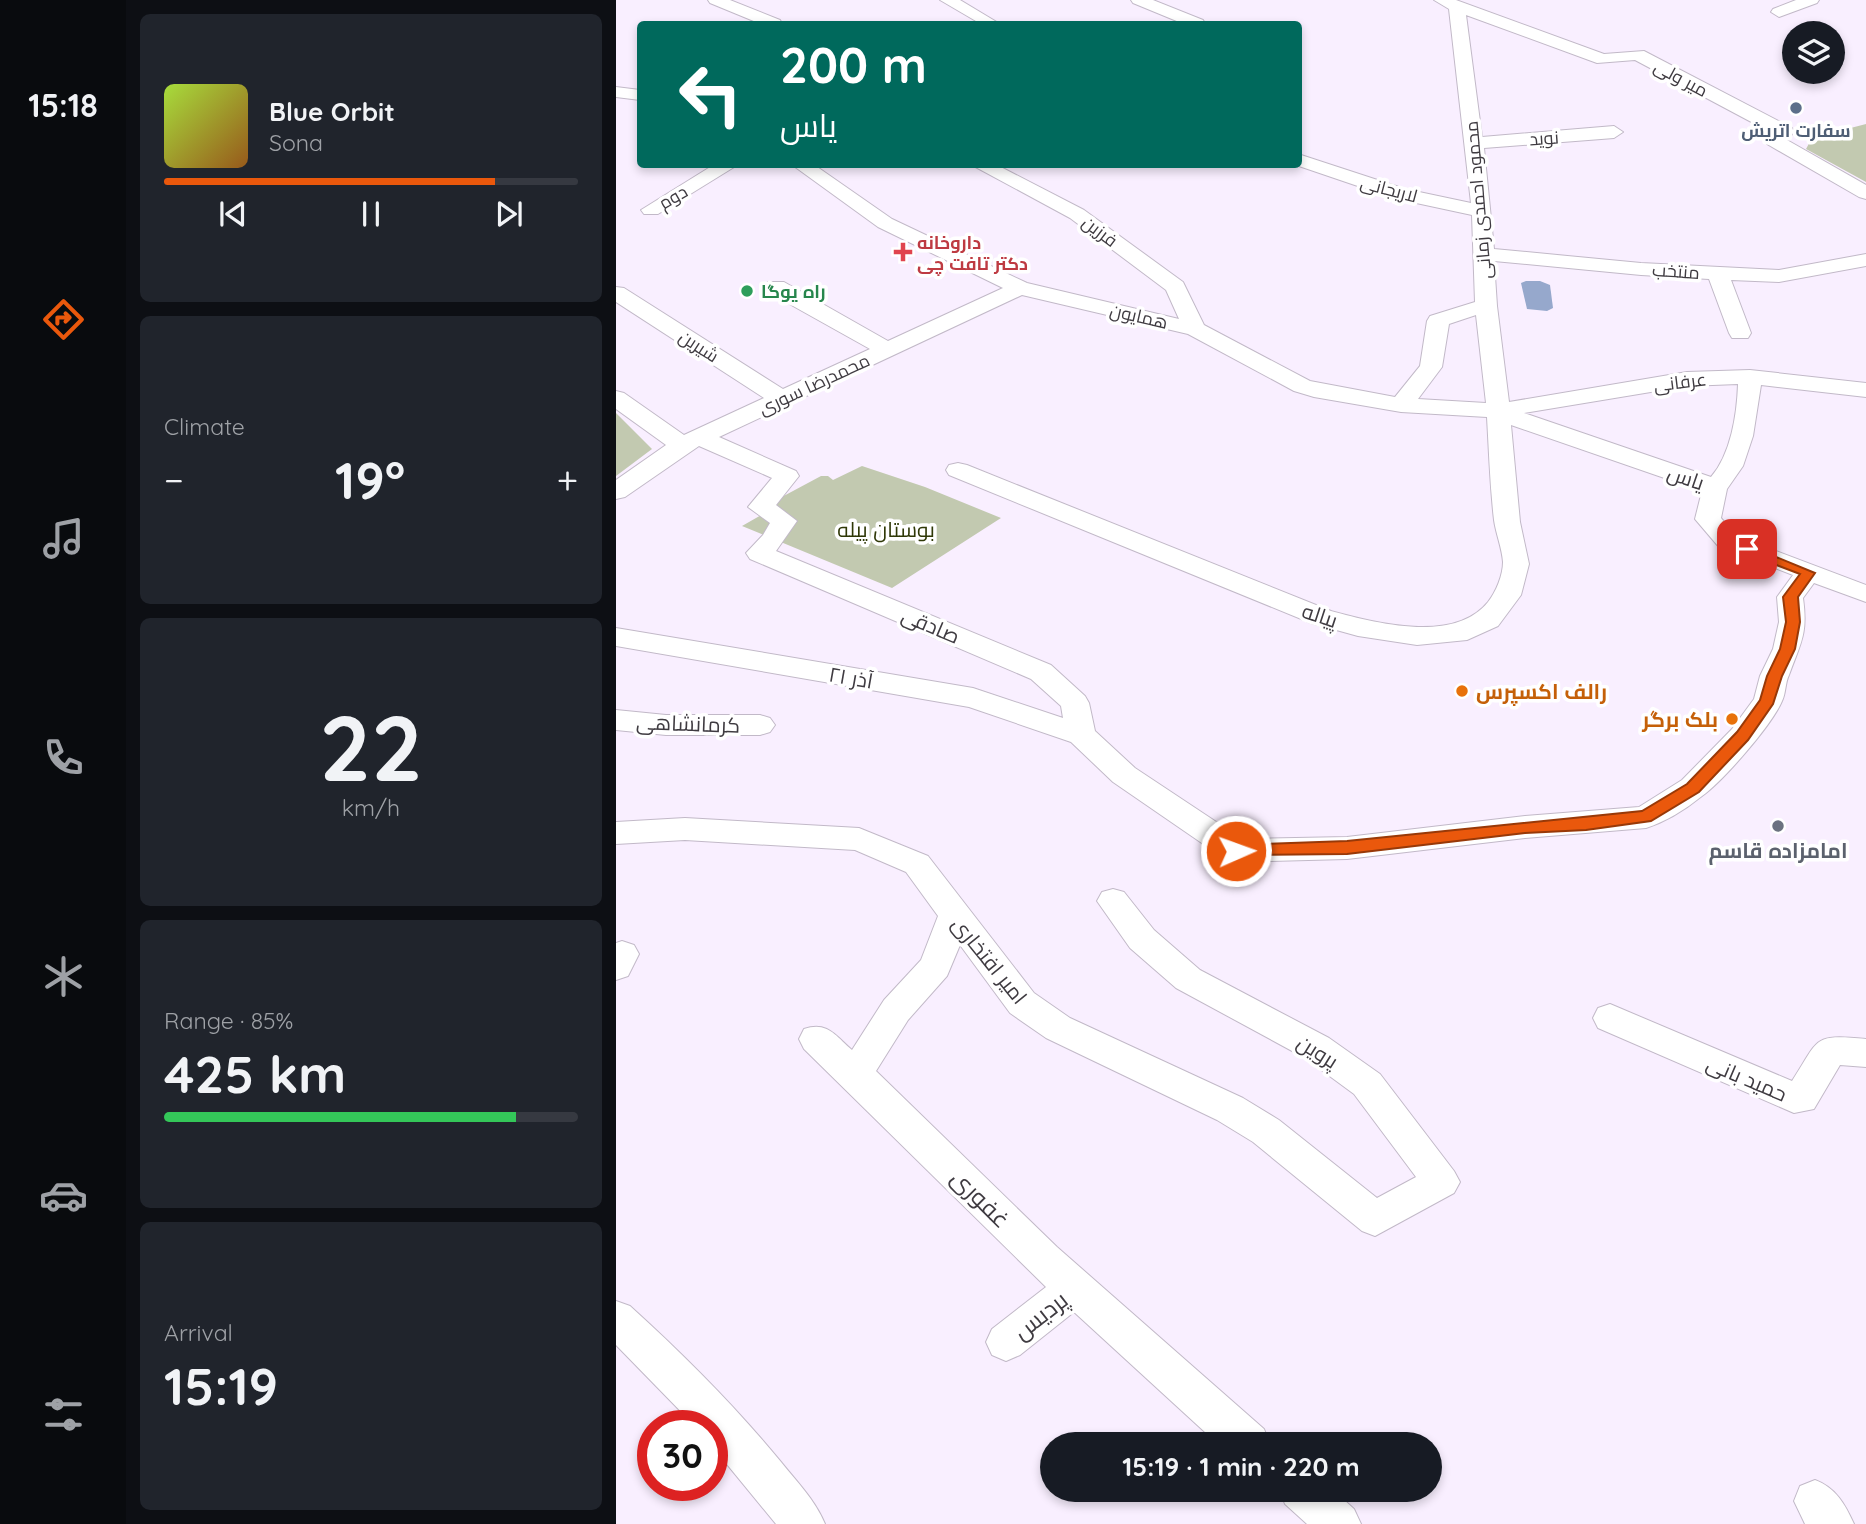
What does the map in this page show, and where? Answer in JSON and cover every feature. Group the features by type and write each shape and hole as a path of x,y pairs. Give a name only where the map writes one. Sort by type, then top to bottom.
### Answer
{"street":[{"path":"716,0 767,21"},
{"path":"948,0 987,21"},
{"path":"1139,0 1166,5 1192,21"},
{"path":"1779,12 1811,0"},
{"name":"محمود احمدی زمانی","path":"1450,3 1474,143 1482,211 1486,306 1494,365 1496,411"},
{"name":"میر ولی","path":"1450,3 1603,59 1638,55 1785,132 1774,140 1866,193"},
{"path":"616,92 637,95"},
{"name":"نوید","path":"1474,143 1614,132"},
{"name":"لاریجانی","path":"1302,161 1400,194 1482,211"},
{"name":"دوم","path":"651,210 723,168"},
{"name":"همایون","path":"806,168 885,223 1020,288 1195,329 1301,386 1322,392 1401,405 1496,411"},
{"name":"فرزین","path":"987,168 1077,214 1175,288 1195,329"},
{"name":"منتخب","path":"1485,254 1553,262 1779,276 1866,260"},
{"path":"1718,274 1740,333"},
{"path":"776,287 887,350"},
{"name":"محمدرضا سوری","path":"616,492 690,441 1020,288"},
{"name":"شیرین","path":"616,293 782,399"},
{"path":"1401,405 1431,367 1438,321 1486,306"},
{"path":"1715,487 1722,482 1734,459 1748,404 1750,377"},
{"name":"عرفانی","path":"1496,411 1687,379 1750,377 1866,390"},
{"path":"616,398 690,441"},
{"name":"پیاله","path":"958,470 1321,617 1391,633 1446,635 1467,631 1488,620 1508,595 1516,564 1507,522 1496,411"},
{"name":"یاس","path":"1496,411 1715,487 1708,519 1727,541 1866,594"},
{"name":"صادقی","path":"690,441 786,476 761,507 784,521 774,539 759,553 1041,672 1075,703 1082,735"},
{"path":"1082,735 1124,775 1236,851 1347,848 1646,817 1693,788 1742,736 1768,701 1793,622 1790,597 1808,573"},
{"name":"۲۱ آذر","path":"616,637 973,698 1082,735"},
{"name":"کرمانشاهی","path":"616,720 666,725 760,725"},
{"name":"امیر افتخاری","path":"616,833 685,829 859,839 917,864 1022,1003 1058,1028 1230,1109 1266,1130 1375,1219"},
{"name":"پروین","path":"1113,901 1142,939 1188,979 1317,1048 1367,1084 1441,1181 1375,1219"},
{"path":"855,1074 896,1010 935,967 954,916"},
{"name":"حمید بانی","path":"1610,1018 1794,1098 1801,1098 1831,1050 1866,1053"},
{"name":"غفوری","path":"816,1039 1074,1288 1236,1432"},
{"name":"پردیس","path":"1006,1342 1074,1288"},
{"path":"616,1319 642,1342 720,1425 803,1524"},
{"path":"1314,1502 1339,1524"}],"green space":[{"path":"1866,124 1866,182 1806,149 1812,138"},
{"path":"616,413 652,449 616,476"},
{"name":"بوستان پیله","path":"862,466 925,487 1001,518 892,588 742,526 763,514 765,506 821,476 828,476 833,480"}],"water":[{"path":"1540,281 1550,285 1553,308 1547,311 1527,309 1521,283"}],"place":[{"name":"سفارت اتریش","path":"1796,108"},
{"name":"داروخانه دکتر تافت چی","path":"903,252"},
{"name":"راه یوگا","path":"747,291"},
{"name":"رالف اکسپرس","path":"1462,691"},
{"name":"بلک برگر","path":"1732,719"},
{"name":"امامزاده قاسم","path":"1778,826"}],"route":[{"path":"1236,851 1347,848 1525,827 1646,817 1693,788 1742,736 1768,701 1774,676 1787,649 1793,622 1790,597 1808,573 1747,549"}]}
